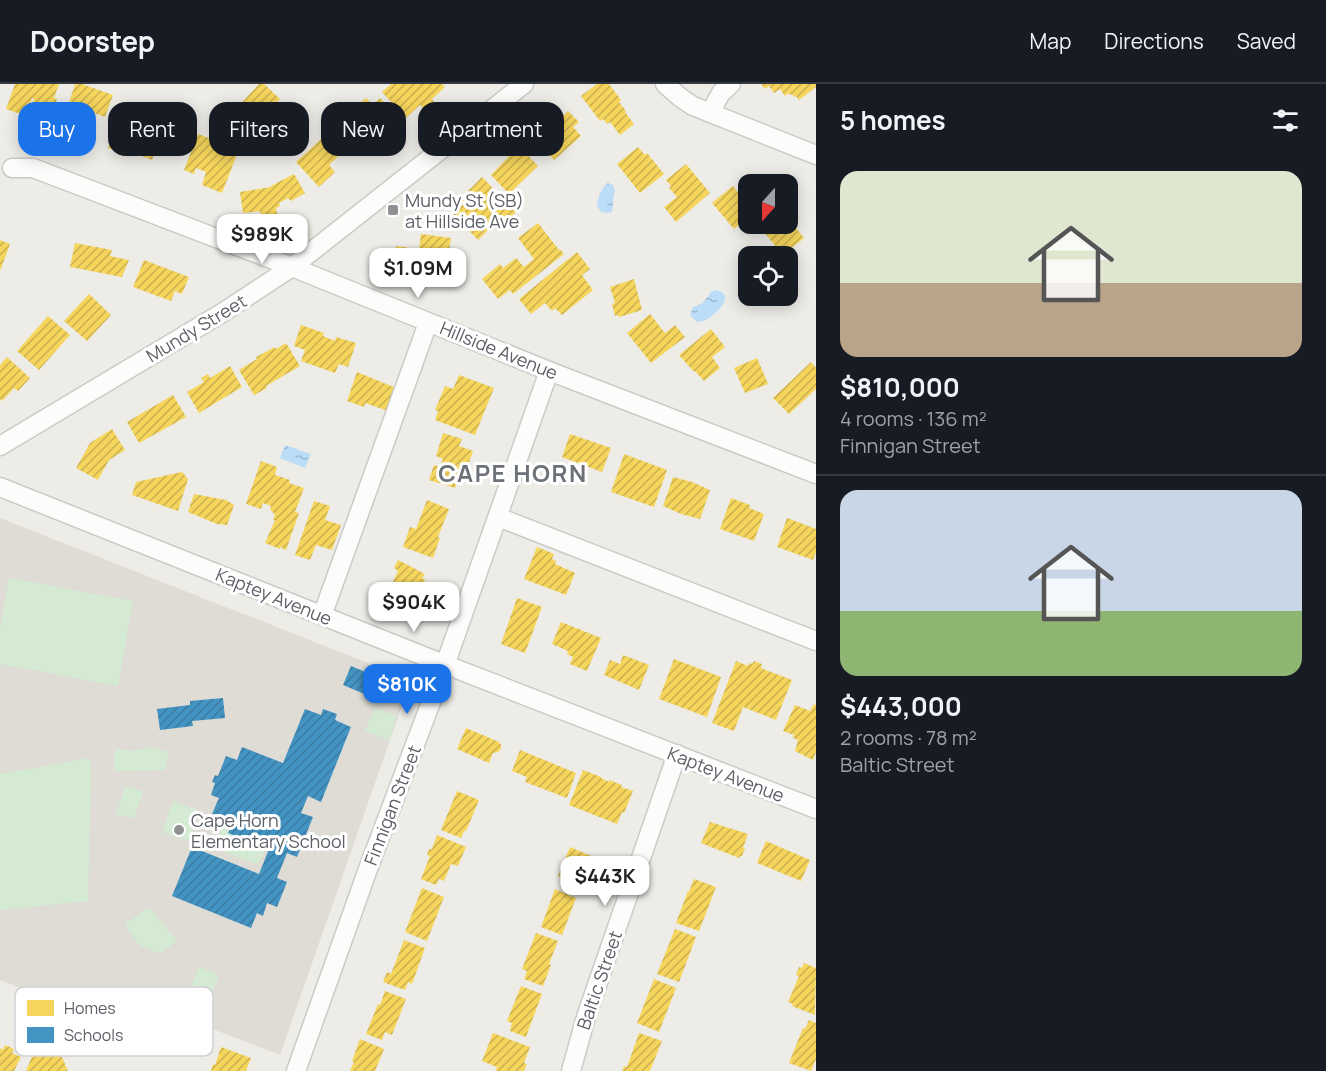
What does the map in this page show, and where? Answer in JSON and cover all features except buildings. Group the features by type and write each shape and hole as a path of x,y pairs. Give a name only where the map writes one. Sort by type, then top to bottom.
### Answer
{"street":[{"name":"Mundy Street","path":"0,446 222,313 292,267 524,84"},
{"path":"664,84 687,102 710,113 816,155"},
{"path":"710,113 721,93 731,84"},
{"name":"Hillside Avenue","path":"12,168 33,168 292,267 549,371 816,474"},
{"path":"322,616 429,323"},
{"name":"Finnigan Street","path":"296,1071 364,880 446,665 549,371"},
{"name":"Kaptey Avenue","path":"0,488 816,809"},
{"path":"498,517 816,641"},
{"name":"Baltic Street","path":"571,1071 586,1017 677,754"}],"shaded area":[{"name":"Cape Horn Elementary School","path":"0,518 411,680 280,1055 213,1029 213,987 18,987 0,980"}],"green space":[{"path":"9,578 133,601 118,686 0,664 0,630"},
{"path":"378,709 397,716 389,740 365,731 374,710"},
{"path":"148,747 169,752 165,770 114,771 115,749 135,751"},
{"path":"90,758 88,901 0,910 0,774"},
{"path":"126,786 143,792 133,819 116,813"},
{"path":"173,801 200,811 188,841 162,832"},
{"path":"223,826 230,829 229,833 265,848 260,862 256,864 214,847"},
{"path":"149,908 177,940 161,954 139,945 125,924"},
{"path":"199,967 219,975 213,991 213,987 191,987"}],"water":[{"path":"607,183 613,185 615,191 612,212 608,213 601,212 597,206 600,194"},
{"path":"715,290 725,297 721,308 709,318 697,322 690,315 693,307 703,303"},
{"path":"285,445 311,454 305,468 280,458"}],"place":[{"name":"Mundy St (SB) at Hillside Ave","path":"393,210"},
{"name":"Cape Horn Elementary School","path":"179,830"}],"district":[{"name":"CAPE HORN","path":"513,472"}]}
